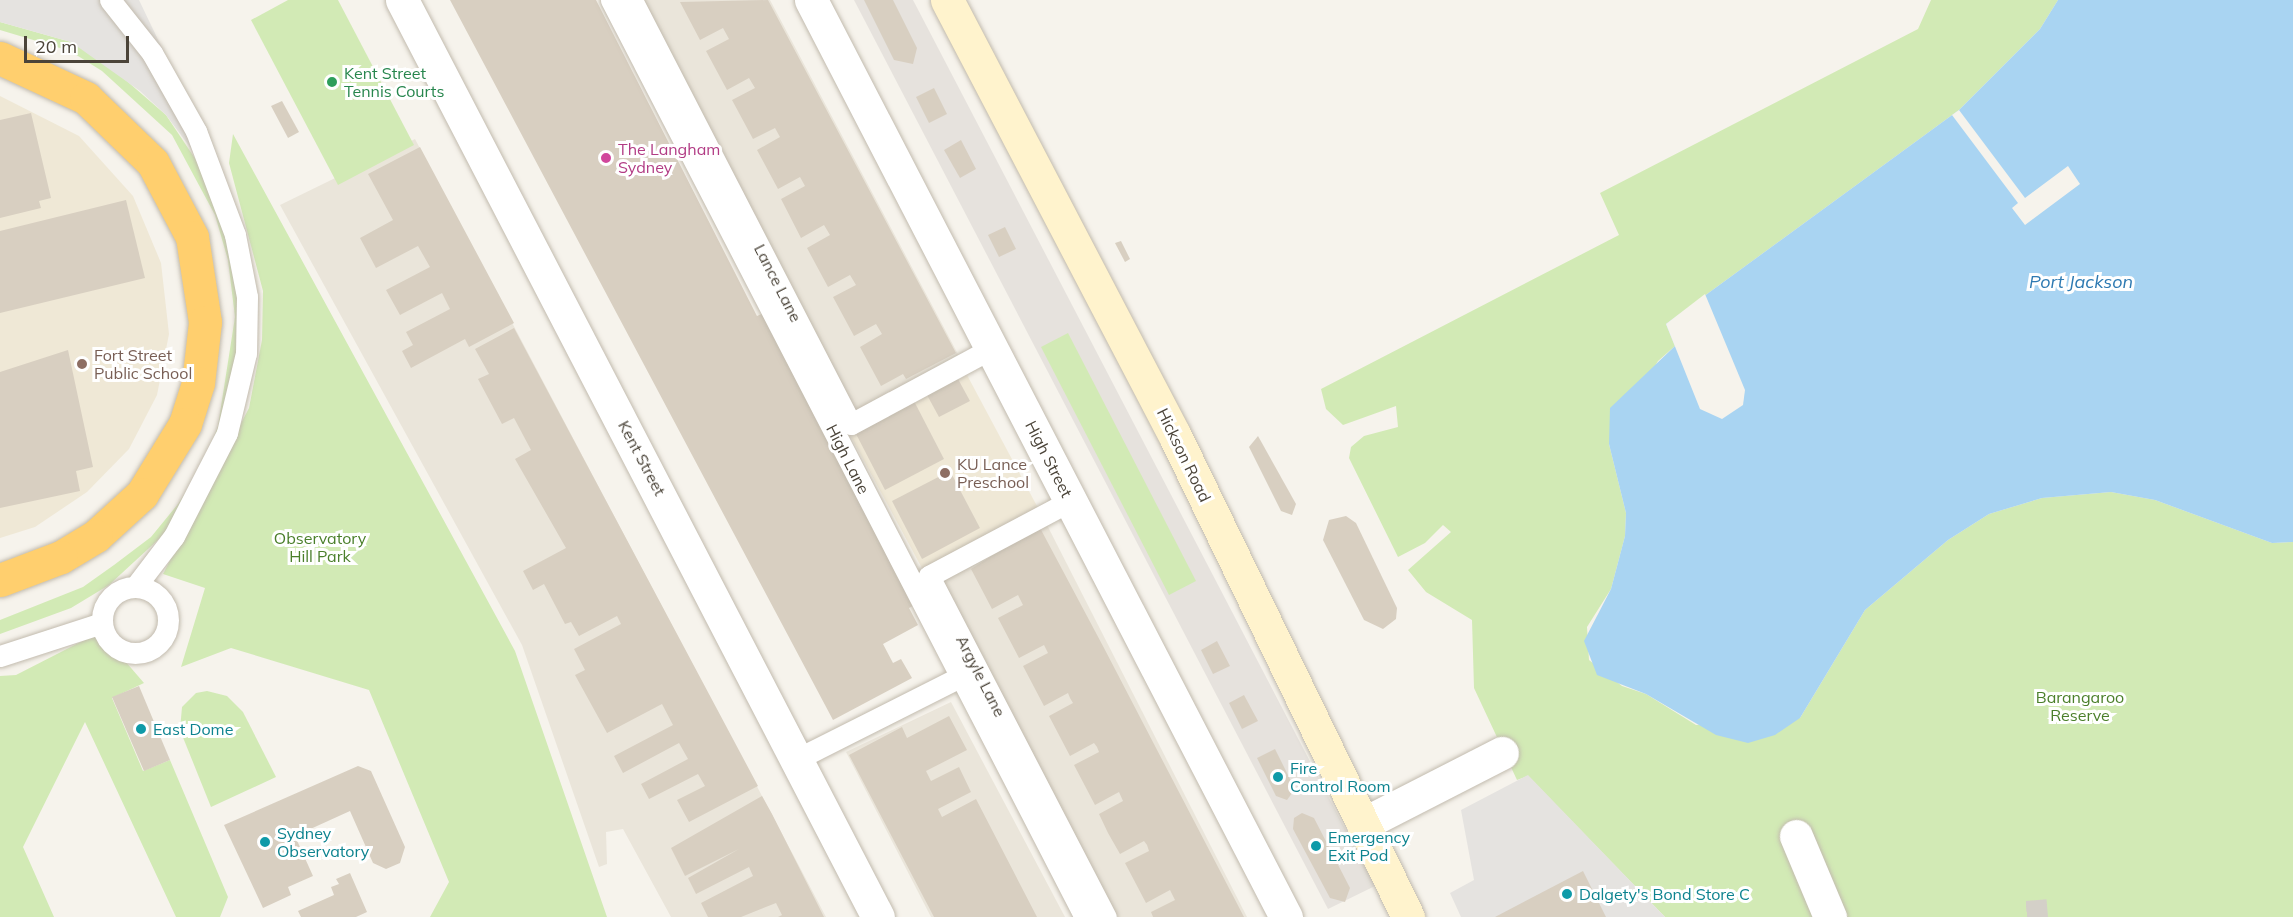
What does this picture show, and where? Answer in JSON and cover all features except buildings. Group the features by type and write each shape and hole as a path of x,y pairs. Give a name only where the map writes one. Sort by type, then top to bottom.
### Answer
{"highway":[{"path":"0,58 86,98 130,135 153,163 192,237 205,322 198,382 185,424 142,494 96,536 61,557 0,580"}],"street":[{"name":"Kent Street","path":"402,0 878,917"},
{"name":"High Street","path":"812,0 1286,917"},
{"name":"Hickson Road","path":"947,0 1174,434 1408,917"},
{"path":"1363,824 1502,753"},
{"path":"1796,836 1830,917"}],"lane":[{"path":"110,0 152,53 196,131 235,235 247,297 246,353 227,433 174,536 135,587 107,602 102,623 111,644 127,652 159,642 166,610 152,592 135,587"},
{"name":"High Lane","path":"611,0 1085,917"},
{"name":"Lance Lane","path":"632,0 851,424 992,348"},
{"name":"Argyle Lane","path":"1070,501 929,576 1106,917"},
{"path":"0,656 102,623"},
{"path":"797,759 960,677"}],"shaded area":[{"path":"0,0 139,0 199,125 204,166 166,115 140,91 71,42 0,22"},
{"path":"637,0 770,0 959,356 853,413"},
{"path":"854,0 913,0 1375,886 1328,909"},
{"name":"Fort Street Public School","path":"0,96 79,136 133,196 161,263 169,334 157,395 129,449 87,492 35,527 0,538"},
{"path":"415,139 826,917 671,917 623,829 606,832 607,864 599,867 522,645 280,205"},
{"name":"KU Lance Preschool","path":"967,375 1038,508 923,570 851,437"},
{"path":"1046,523 1247,917 1118,917 940,576"},
{"path":"951,702 1065,917 931,917 846,752"},
{"path":"1528,775 1665,917 1461,917 1450,893 1474,880 1461,810"}],"green space":[{"name":"Kent Street Tennis Courts","path":"288,0 338,0 414,145 338,185 251,20"},
{"name":"Barangaroo Reserve","path":"1931,0 2058,0 2040,29 1959,110 1666,324 1675,346 1658,361 1609,444 1626,513 1625,536 1611,589 1587,627 1589,660 1622,686 1646,694 1696,725 1800,718 1865,610 1948,540 1989,514 2042,498 2111,492 2155,500 2272,543 2293,542 2293,917 1665,917 1528,776 1517,780 1474,688 1472,620 1426,592 1408,570 1451,532 1443,525 1425,543 1398,557 1349,458 1351,447 1364,436 1398,427 1396,406 1343,425 1326,409 1321,389 1619,235 1600,193 1918,29"},
{"path":"0,22 71,42 106,63 166,115 214,187 231,230 246,305 243,381 235,418 222,449 173,526 109,585 71,608 0,634 0,620 83,587 114,565 151,537 178,504 203,466 218,426 235,317 228,260 215,215 172,135 102,71 70,51 0,30"},
{"name":"Observatory Hill Park","path":"233,134 515,651 607,917 430,917 449,882 369,690 231,648 181,667 205,588 163,574 249,408 262,340 263,291 229,163"},
{"path":"1068,333 1196,581 1169,595 1041,347"},
{"path":"100,632 144,683 112,698 143,771 170,760 228,897 220,917 176,917 85,722 23,847 54,917 0,917 0,676 16,675"},
{"path":"207,691 227,696 243,712 276,777 211,807 180,730 182,707 196,693"}],"water":[{"name":"Port Jackson","path":"2058,0 2293,0 2293,542 2272,543 2155,500 2111,492 2042,498 1989,514 1948,540 1865,610 1800,718 1775,735 1748,743 1716,735 1646,694 1597,675 1584,641 1611,589 1625,536 1626,513 1609,444 1610,408 1675,346 1666,324 1959,110 2040,29"}],"pier":[{"path":"1959,110 2025,198 2068,166 2080,184 2025,225 2012,208 2018,203 1952,115"},
{"path":"1705,294 1745,390 1743,405 1722,419 1700,409 1666,324"}],"tunnel":[{"path":"2027,917 2048,915"}],"place":[{"name":"Kent Street Tennis Courts","path":"332,82"},
{"name":"The Langham Sydney","path":"606,158"},
{"name":"Fort Street Public School","path":"82,364"},
{"name":"KU Lance Preschool","path":"945,473"},
{"name":"East Dome","path":"141,729"},
{"name":"Fire Control Room","path":"1278,777"},
{"name":"Sydney Observatory","path":"265,842"},
{"name":"Emergency Exit Pod","path":"1316,846"},
{"name":"Dalgety's Bond Store C","path":"1567,894"}]}
